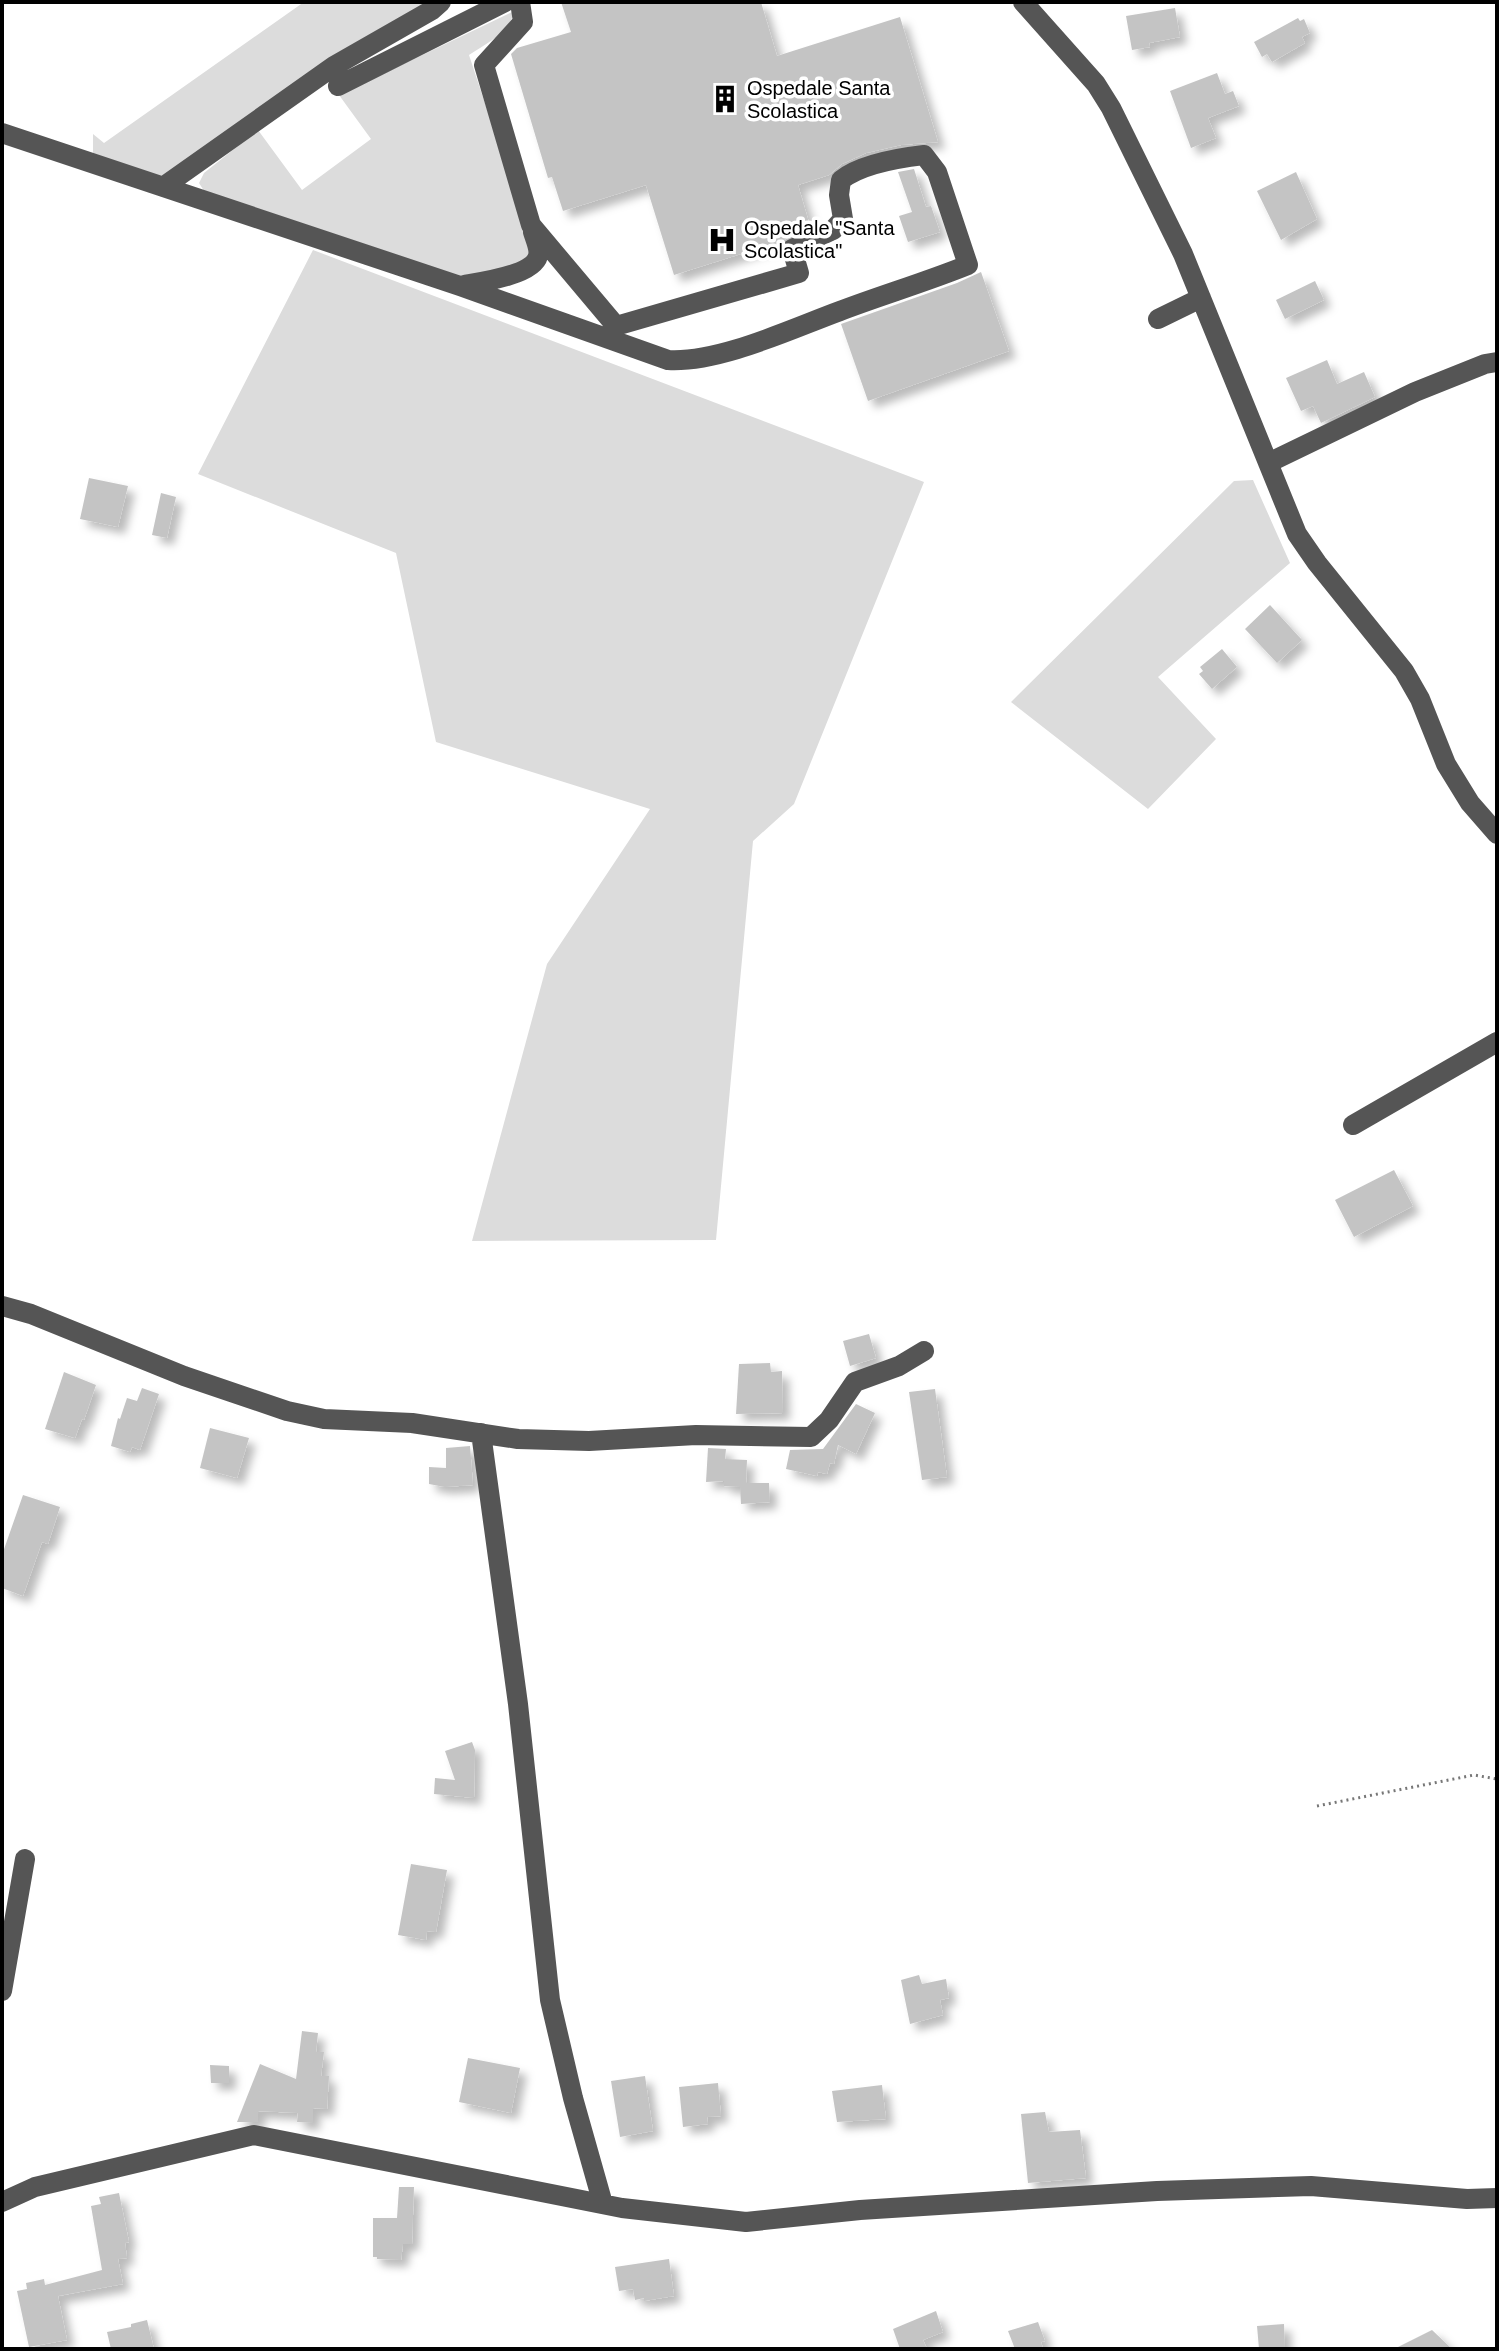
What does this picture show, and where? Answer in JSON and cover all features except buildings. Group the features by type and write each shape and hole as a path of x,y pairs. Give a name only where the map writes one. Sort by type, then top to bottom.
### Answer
{"street":[{"path":"163,187 334,66 441,2"},
{"path":"338,86 505,2"},
{"path":"460,286 526,269 534,264 538,256 484,65 523,22 520,2"},
{"path":"1023,2 1096,84 1111,108 1183,254 1297,534 1404,671 1420,699 1446,764 1470,803 1497,834"},
{"path":"2,133 460,286 668,360 705,357 773,336 968,265 937,172 924,155 850,172 841,180 839,195 843,219 833,230 792,249 799,273 616,326 531,225"},
{"path":"1158,319 1201,298"},
{"path":"1268,463 1415,392 1497,362"},
{"path":"1353,1125 1497,1042"},
{"path":"2,1306 31,1314 184,1376 287,1411 324,1419 412,1423 518,1439 589,1441 696,1435 811,1437 829,1420 855,1382 899,1366 924,1351"},
{"path":"481,1433 518,1704 550,2000 603,2204"},
{"path":"2,1991 25,1859"},
{"path":"2,2202 35,2187 254,2135 603,2204 746,2222 860,2210 1157,2191 1311,2186 1467,2199 1497,2198"}],"path":[{"path":"1317,1806 1474,1775 1497,1779"}],"shaded area":[{"path":"304,2 428,2 162,177 93,156 93,134 104,143"},
{"path":"514,11 512,19 502,31 469,55 533,248 525,262 467,278 452,276 206,194 199,183 204,173 258,130 302,190 371,139 339,95"},
{"path":"313,250 924,482 794,804 753,841 716,1240 472,1241 547,964 650,809 436,742 396,553 198,474"},
{"path":"1253,480 1290,563 1158,677 1216,739 1148,809 1011,702 1234,481"}],"place":[{"name":"Ospedale Santa Scolastica","path":"725,99"},
{"name":"Ospedale \"Santa Scolastica\"","path":"722,240"}]}
